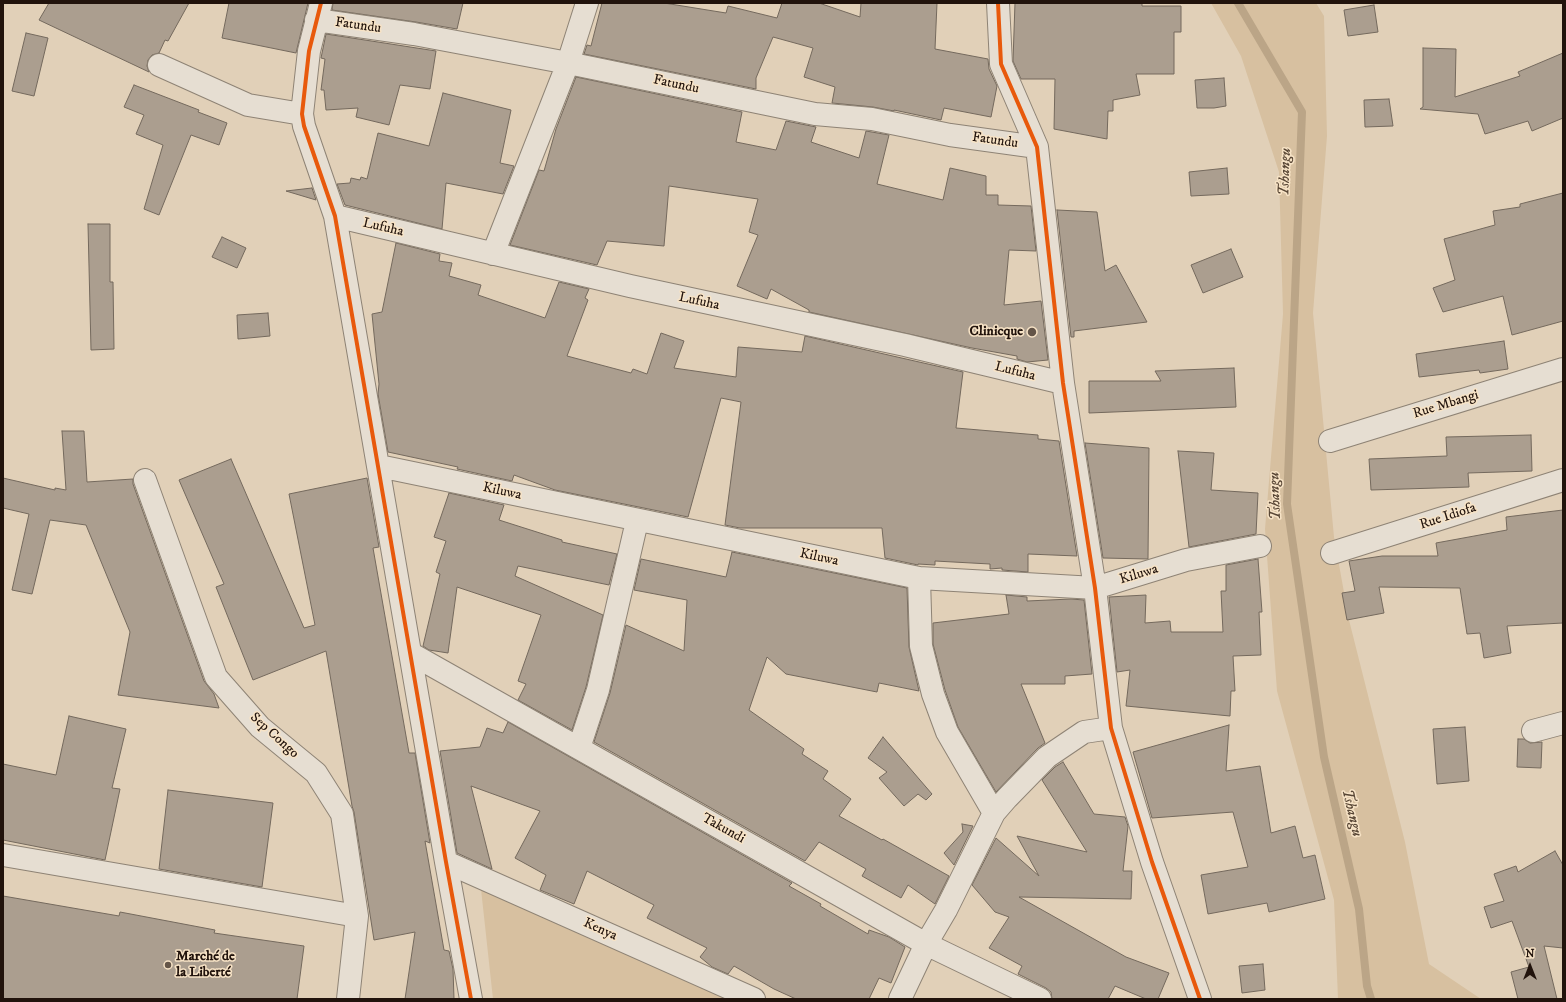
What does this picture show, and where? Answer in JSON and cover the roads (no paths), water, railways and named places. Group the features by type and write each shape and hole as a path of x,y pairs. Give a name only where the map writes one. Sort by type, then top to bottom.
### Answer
{"street":[{"path":"493,254 568,63 587,3"},
{"path":"998,3 1001,64 1037,147 1063,384 1095,588 1110,728 1152,862 1200,999"},
{"path":"319,11 309,51 302,114 304,126 335,216 471,999"},
{"name":"Fatundu","path":"319,11 414,34 568,63 815,114 872,120 950,135 1037,147"},
{"path":"159,65 248,106 302,114"},
{"name":"Lufuha","path":"335,216 698,302 905,345 1063,384"},
{"name":"Rue Mbangi","path":"1330,441 1563,369"},
{"name":"Kiluwa","path":"379,466 637,521 919,578 1095,588 1186,560 1260,546"},
{"name":"Sep Congo","path":"145,480 216,677 260,727 316,773 342,814 357,916 348,999"},
{"name":"Rue Idiofa","path":"1332,553 1563,480"},
{"path":"579,748 598,690 637,521"},
{"path":"919,578 921,646 933,694 947,732 994,813"},
{"name":"Takundi","path":"410,653 926,944 1040,999"},
{"path":"1533,731 1563,723"},
{"path":"900,999 926,944 946,910 994,813 1047,757 1084,732 1110,728"},
{"path":"3,854 357,916"},
{"name":"Kenya","path":"446,862 754,999"}],"waterway":[{"name":"Tshangu","path":"1238,3 1302,112 1287,504 1324,757 1359,909 1367,986 1371,999"}],"place":[{"name":"Clinicque","path":"1032,332"},
{"name":"Marché de la Liberté","path":"168,965"}]}
